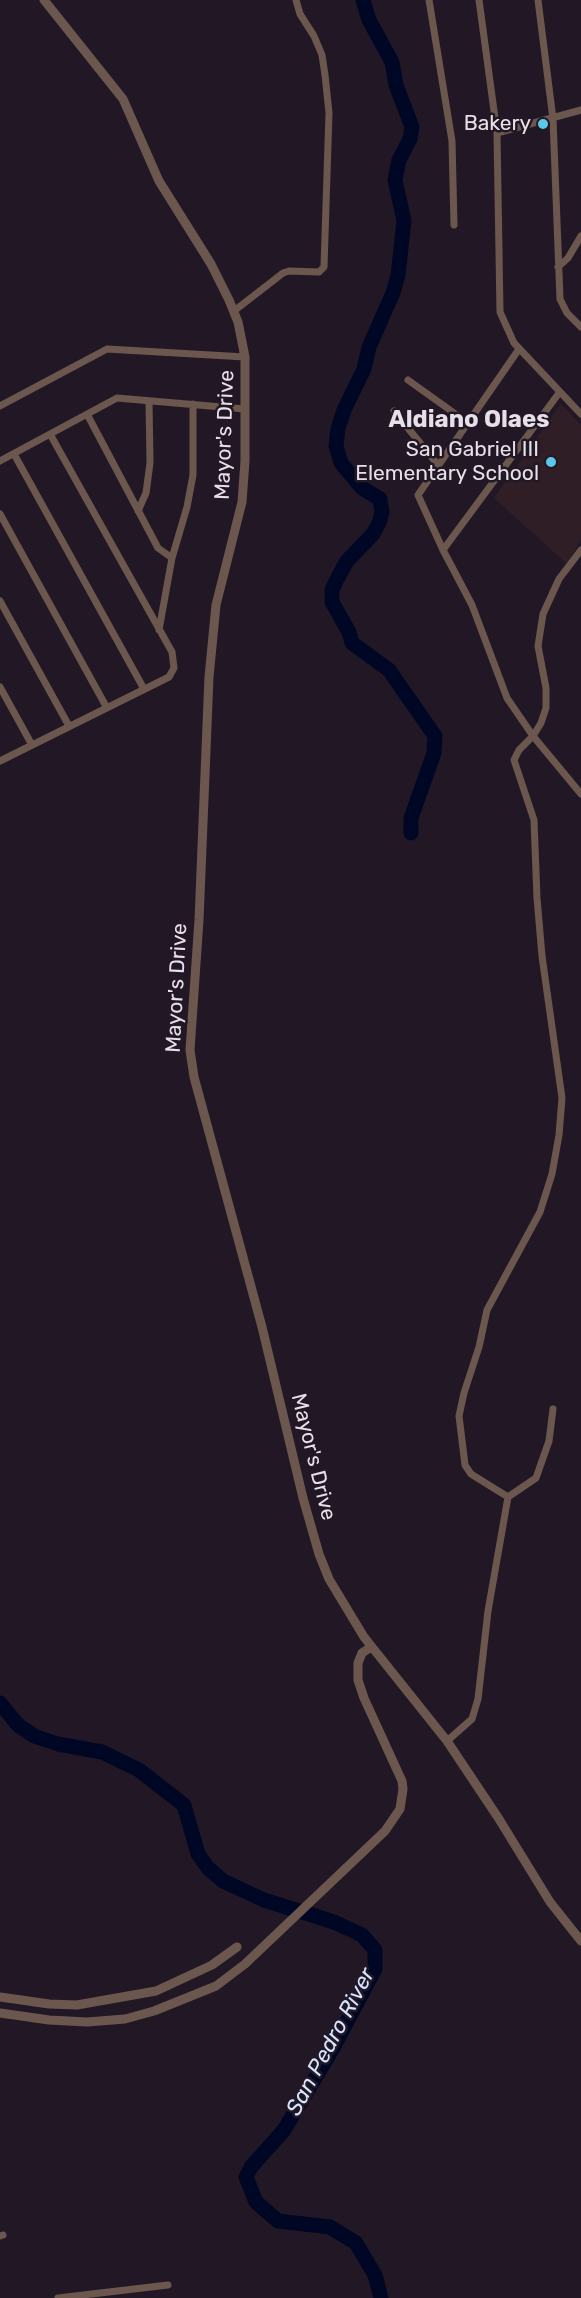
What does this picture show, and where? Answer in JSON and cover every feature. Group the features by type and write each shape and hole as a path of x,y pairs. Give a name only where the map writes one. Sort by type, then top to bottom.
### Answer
{"street":[{"name":"Mayor's Drive","path":"44,0 123,99 159,181 211,264 234,311 245,357 242,502 216,605 209,677 201,879 190,1040 191,1065 319,1554 329,1579 371,1647 447,1741 550,1902 581,1941"},
{"path":"234,311 283,273 289,271 319,272 324,267 329,114 325,75 322,55 314,36 300,14 296,0"},
{"path":"429,0 452,141 454,225"},
{"path":"479,0 497,133 500,312 514,343 581,414"},
{"path":"538,0 553,119 560,299 567,313 581,327"},
{"path":"497,133 581,110"},
{"path":"558,267 568,258 581,236"},
{"path":"0,406 107,349 245,357"},
{"path":"519,349 418,495 472,605 507,698 534,736 580,791"},
{"path":"408,380 468,423"},
{"path":"443,550 559,393"},
{"path":"0,461 117,398 245,409"},
{"path":"138,511 146,494 150,463 149,401"},
{"path":"159,630 172,558 187,507 193,475 193,404"},
{"path":"393,411 438,465"},
{"path":"87,414 158,548 172,558"},
{"path":"0,761 169,677 174,668 172,652 50,434"},
{"path":"14,454 144,689"},
{"path":"0,514 107,708"},
{"path":"508,1497 471,1474 465,1465 459,1416 487,1310 540,1212 552,1174 559,1135 562,1098 542,956 534,820 514,760 519,750 534,736 546,708 546,687 538,646 543,614 559,579 581,550"},
{"path":"0,601 69,726"},
{"path":"0,687 32,745"},
{"path":"447,1741 472,1719 478,1699 488,1611 508,1497 536,1478 549,1441 554,1409"},
{"path":"0,2013 50,2020 87,2022 125,2019 216,1986 245,1964 385,1831 400,1809 403,1800 402,1781 358,1680 358,1663 362,1653 371,1647"},
{"path":"0,1997 49,2004 77,2004 156,1991 212,1965 237,1947"},
{"path":"58,2298 168,2285"}],"shaded area":[{"name":"San Gabriel III Elementary School","path":"561,404 581,425 581,540 567,564 494,498"}],"waterway":[{"path":"363,0 369,20 392,62 396,85 412,127 410,139 399,160 395,180 404,221 398,275 393,293 369,347 364,369 344,410 336,446 341,463 362,488 380,499 382,512 373,534 347,561 332,590 332,602 349,632 352,643 389,670 435,736 434,753 411,818 411,833"},
{"name":"San Pedro River","path":"0,1703 18,1725 34,1736 58,1744 102,1752 139,1770 184,1805 198,1854 208,1868 223,1881 264,1900 334,1922 362,1935 375,1950 375,1969 333,2048 284,2130 251,2167 246,2177 256,2202 278,2221 330,2227 356,2243 375,2275 381,2298"}],"place":[{"name":"Bakery","path":"543,124"},
{"name":"San Gabriel III Elementary School","path":"551,462"}],"district":[{"name":"Aldiano Olaes","path":"469,420"}]}
